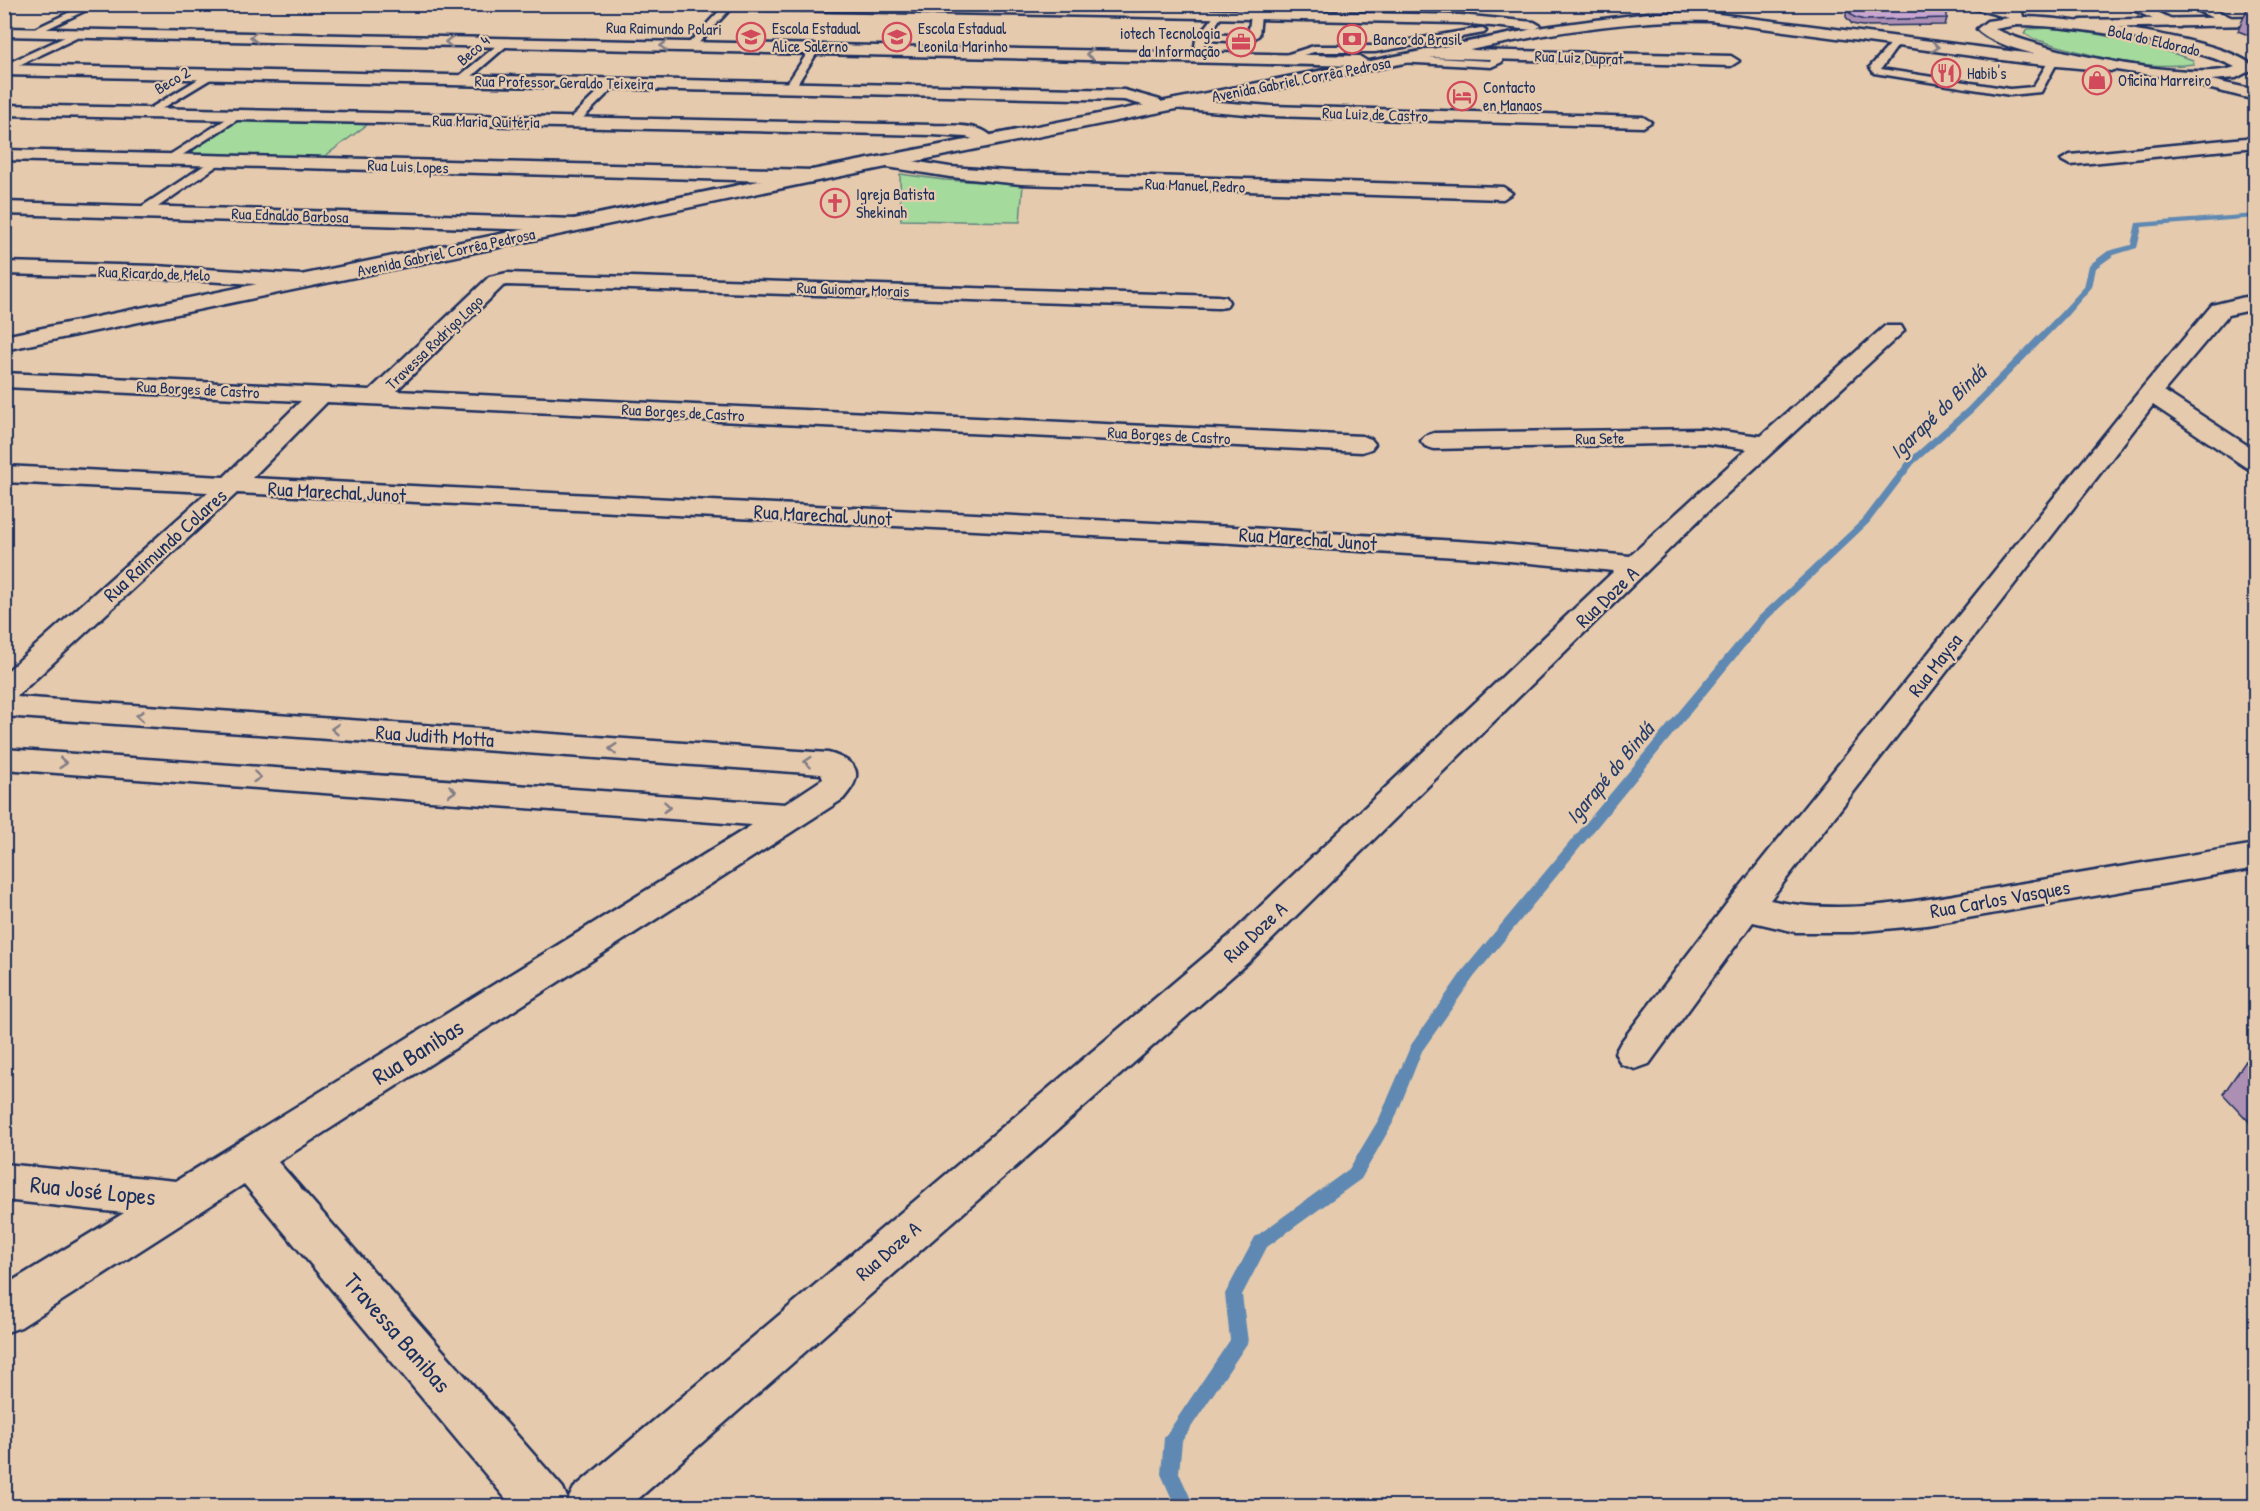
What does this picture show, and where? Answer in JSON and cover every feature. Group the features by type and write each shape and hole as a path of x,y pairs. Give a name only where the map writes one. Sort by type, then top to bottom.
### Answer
{"street":[{"path":"681,4 1481,20 1545,24 1559,57"},
{"path":"2128,4 2175,24"},
{"path":"2189,4 2234,22"},
{"name":"Avenida Gabriel Corrêa Pedrosa","path":"887,162 975,134 1154,103 1545,24 1681,6 1869,31 1941,32"},
{"path":"1960,11 2048,21"},
{"path":"1960,11 1981,28"},
{"name":"Avenida Gabriel Corrêa Pedrosa","path":"9,340 812,176 1426,54 1545,24 1685,16 2111,66"},
{"name":"Bola do Eldorado","path":"1981,28 2003,22 2048,21 2081,24 2198,49 2251,70"},
{"path":"2081,24 2256,21"},
{"name":"Bola do Eldorado","path":"1981,28 1996,37 2025,46 2111,66 2159,72 2205,74 2251,70"},
{"name":"Rua Raimundo Polari","path":"4,32 1359,61"},
{"name":"Rua Luiz Duprat","path":"1426,54 1731,61"},
{"name":"Rua Professor Geraldo Teixeira","path":"4,70 1124,95 1154,103"},
{"path":"2159,72 2256,95"},
{"name":"Rua Luiz de Castro","path":"1178,104 1271,111 1643,122"},
{"name":"Rua Maria Quitéria","path":"4,110 239,114 975,134"},
{"path":"2070,160 2256,142"},
{"name":"Rua Luis Lopes","path":"4,155 812,176"},
{"name":"Rua Manuel Pedro","path":"887,162 950,172 1032,178 1503,193"},
{"name":"Rua Ednaldo Barbosa","path":"4,208 145,210 575,225"},
{"name":"Rua Ricardo de Melo","path":"4,268 155,272 303,281"},
{"name":"Rua Guiomar Morais","path":"491,286 496,281 519,278 1218,302"},
{"name":"Travessa Rodrigo Lago","path":"377,397 491,286"},
{"name":"Rua Maysa","path":"1635,1053 1744,907 2150,393 2220,310 2244,303 2256,303"},
{"name":"Rua Doze A","path":"592,1506 1241,947 1766,444 1893,331"},
{"name":"Rua Borges de Castro","path":"4,380 1362,444"},
{"path":"2150,393 2256,463"},
{"name":"Rua Raimundo Colares","path":"4,691 229,487 321,395"},
{"name":"Rua Sete","path":"1434,441 1704,436 1766,444"},
{"name":"Rua Marechal Junot","path":"4,474 229,487 1245,535 1489,551 1640,565"},
{"name":"Rua Judith Motta","path":"4,706 828,764 840,771 840,781 831,791"},
{"path":"4,759 790,816"},
{"name":"Rua Banibas","path":"4,1312 831,791"},
{"name":"Rua Carlos Vasques","path":"1744,907 1796,919 1853,919 1927,912 2256,856"},
{"name":"Travessa Banibas","path":"249,1159 546,1506"},
{"name":"Rua José Lopes","path":"4,1182 181,1200"}],"lane":[{"path":"31,33 95,4"},
{"path":"690,46 730,5"},
{"path":"1196,56 1201,39 1218,19 1218,14"},
{"path":"1205,37 1250,39 1254,35 1256,15"},
{"path":"1281,58 1314,49 1375,49 1481,30"},
{"path":"4,70 78,34"},
{"path":"1896,42 1875,67 1878,71 2010,92 2037,90 2054,61"},
{"name":"Beco 4","path":"461,80 505,43"},
{"path":"790,87 815,48"},
{"path":"1398,59 1491,64 1497,62 1497,55"},
{"name":"Beco 2","path":"149,112 210,75"},
{"path":"572,123 612,84"},
{"path":"169,159 239,114"},
{"path":"145,210 218,161"}],"green space":[{"path":"2050,28 2087,32 2140,44 2193,60 2194,64 2173,66 2113,60 2034,39 2024,33 2028,29"},
{"path":"236,121 368,124 317,162 182,158"},
{"path":"900,174 944,180 1023,184 1020,222 901,220"}],"building":[{"path":"1848,4 1926,4 1947,12 1947,18 1864,20 1854,17 1848,11"},
{"path":"2256,1059 2256,1071 2246,1061"}],"waterway":[{"name":"Igarapé do Bindá","path":"1185,1506 1170,1474 1173,1438 1239,1342 1233,1294 1261,1242 1355,1174 1386,1121 1416,1049 1469,973 1761,620 1866,521 1911,462 1970,410 2064,314 2088,287 2092,267 2111,253 2134,246 2139,225 2256,216"}],"place":[{"name":"Escola Estadual Alice Salerno","path":"751,37"},
{"name":"Escola Estadual Leonila Marinho","path":"897,37"},
{"name":"Banco do Brasil","path":"1352,39"},
{"name":"iotech Tecnologia da Informação","path":"1241,42"},
{"name":"Habib's","path":"1946,73"},
{"name":"Oficina Marreiro","path":"2097,80"},
{"name":"Contacto en Manaos","path":"1462,96"},
{"name":"Igreja Batista Shekinah","path":"835,203"}]}
